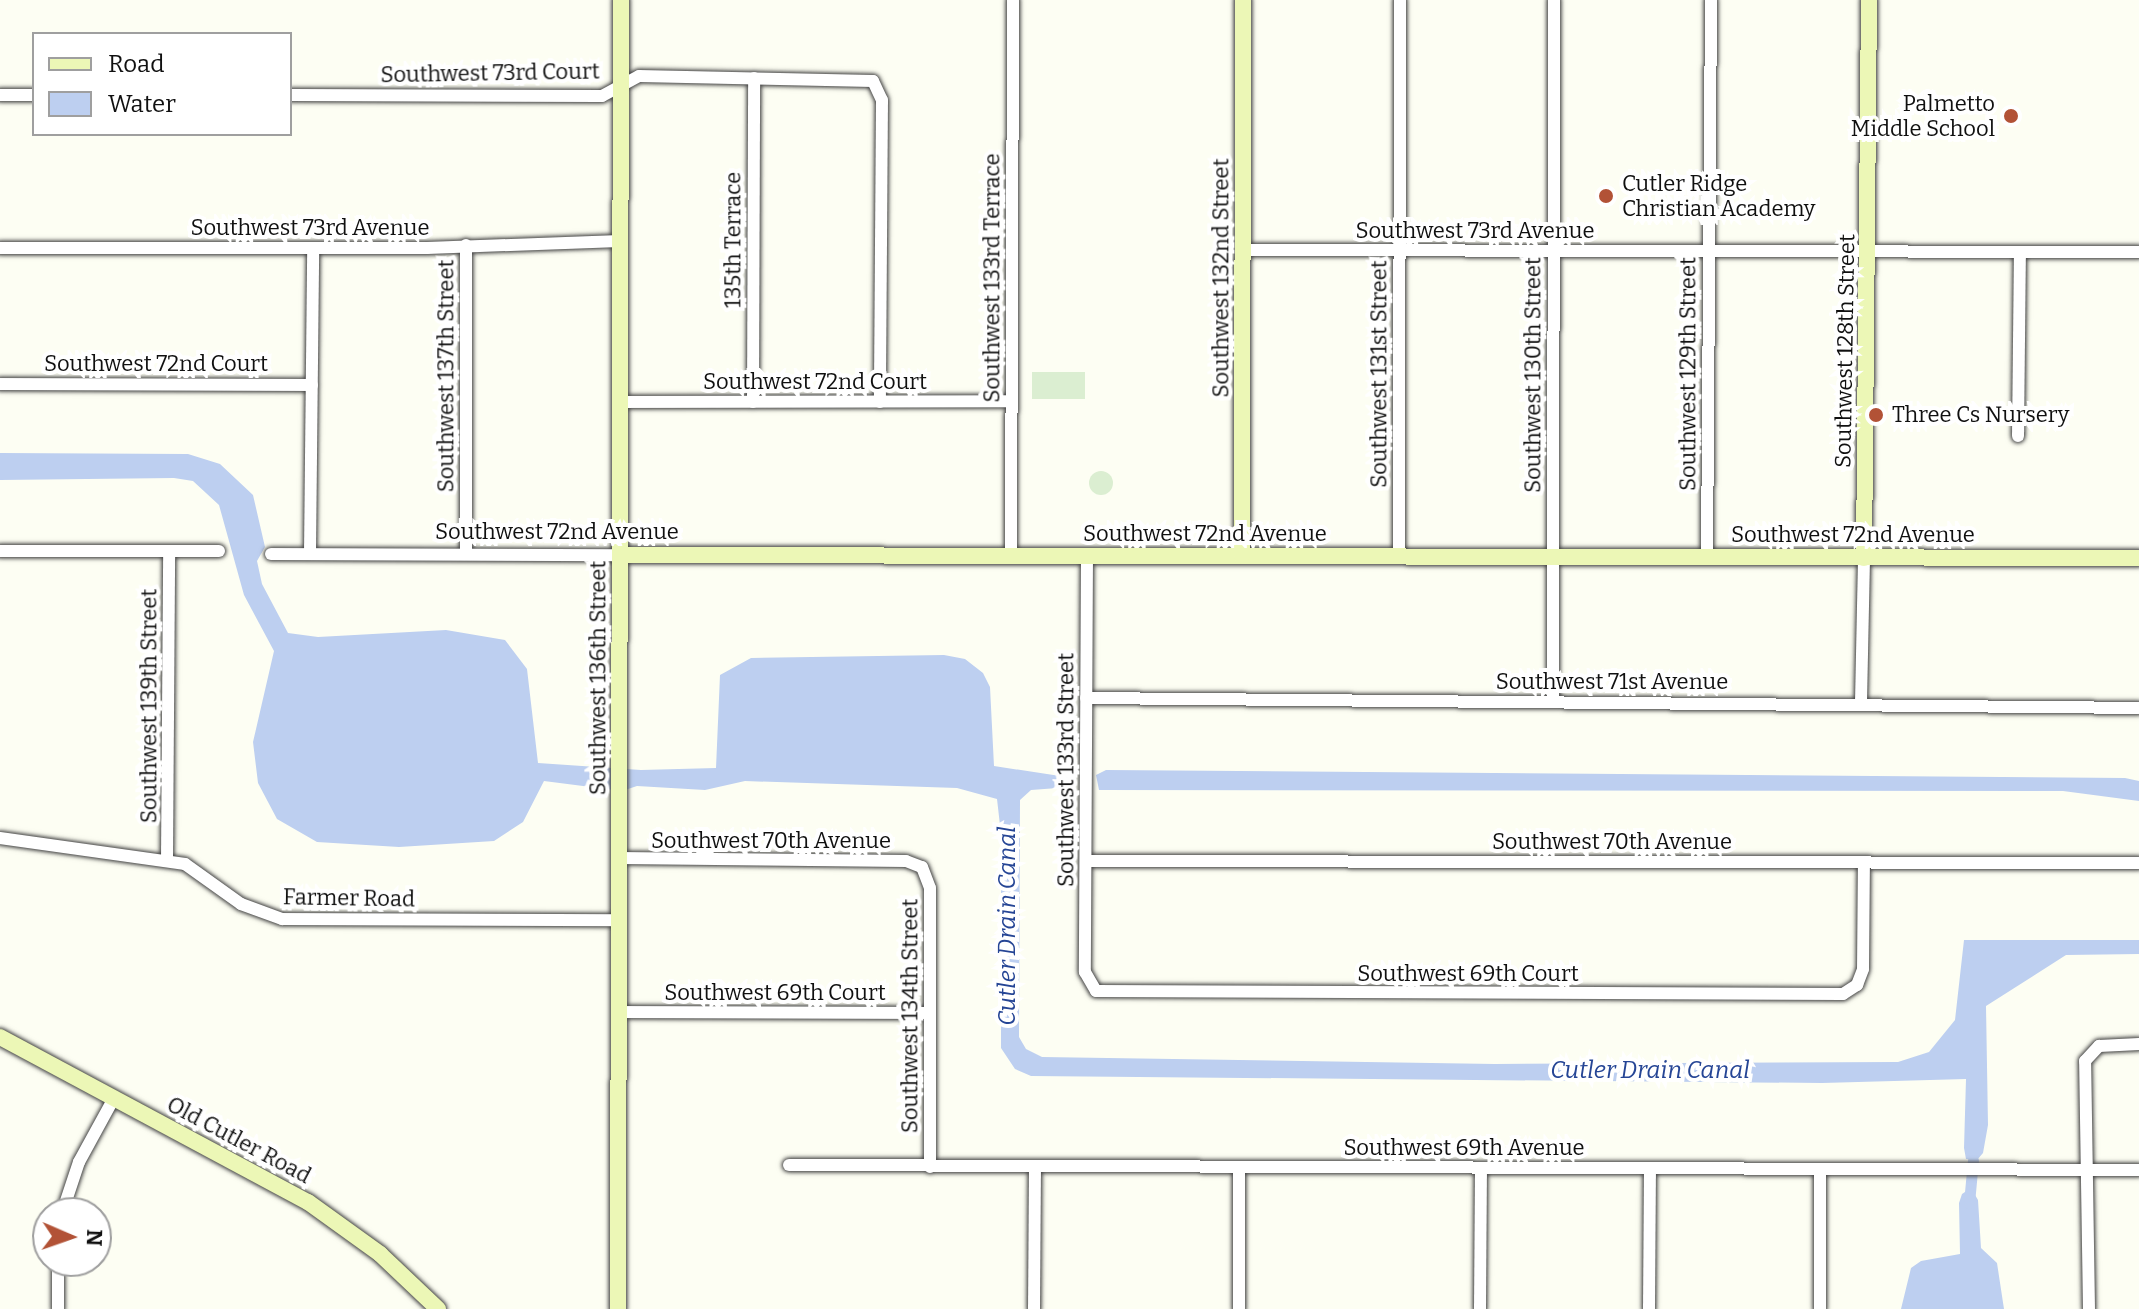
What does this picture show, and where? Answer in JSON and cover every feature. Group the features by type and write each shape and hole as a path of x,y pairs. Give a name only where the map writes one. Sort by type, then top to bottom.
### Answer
{"street":[{"name":"Southwest 136th Street","path":"618,1309 621,0"},
{"name":"Southwest 133rd Terrace","path":"1011,555 1013,0"},
{"name":"Southwest 132nd Street","path":"1242,556 1243,0"},
{"name":"Southwest 131st Street","path":"1399,557 1400,0"},
{"name":"Southwest 130th Street","path":"1553,702 1554,0"},
{"name":"Southwest 129th Street","path":"1707,557 1711,0"},
{"name":"Southwest 128th Street","path":"1861,702 1869,0"},
{"name":"Southwest 73rd Court","path":"292,95 602,96 639,76 862,78 877,84 882,100 880,402"},
{"name":"135th Terrace","path":"753,402 754,78"},
{"path":"0,95 32,95"},
{"name":"Southwest 73rd Avenue","path":"0,248 313,248 620,241"},
{"name":"Southwest 137th Street","path":"466,245 466,554"},
{"path":"310,553 313,248"},
{"name":"Southwest 73rd Avenue","path":"1243,250 2139,252"},
{"path":"2018,436 2020,252"},
{"name":"Southwest 72nd Court","path":"0,384 312,385"},
{"name":"Southwest 72nd Court","path":"620,402 1011,401"},
{"path":"0,551 219,551"},
{"name":"Southwest 139th Street","path":"167,860 169,551"},
{"name":"Southwest 72nd Avenue","path":"271,554 2139,558"},
{"name":"Southwest 133rd Street","path":"1087,556 1087,984"},
{"name":"Southwest 71st Avenue","path":"1086,698 1861,702 2139,708"},
{"name":"Farmer Road","path":"0,838 167,860 202,872 247,908 282,919 619,920"},
{"name":"Southwest 70th Avenue","path":"619,858 906,861 922,867"},
{"name":"Southwest 70th Avenue","path":"1086,861 2139,863"},
{"name":"Southwest 69th Court","path":"1087,984 1107,993 1744,996 1852,990 1864,960 1864,863"},
{"name":"Southwest 134th Street","path":"922,867 930,888 930,1167"},
{"name":"Southwest 69th Court","path":"619,1012 930,1013"},
{"name":"Old Cutler Road","path":"0,1037 315,1207 380,1254 438,1309"},
{"path":"2089,1309 2084,1067 2090,1050 2139,1044"},
{"path":"67,1197 79,1162 114,1098"},
{"name":"Southwest 69th Avenue","path":"789,1165 2139,1170"},
{"path":"1034,1309 1035,1167"},
{"path":"1239,1168 1239,1309"},
{"path":"1480,1309 1481,1168"},
{"path":"1649,1309 1650,1168"},
{"path":"1820,1169 1820,1309"},
{"path":"58,1277 58,1309"}],"green space":[{"path":"1032,372 1085,372 1085,399 1032,399"},
{"path":"1101,471 1112,478 1113,483 1106,494 1101,495 1090,488 1089,483 1096,472"}],"water":[{"name":"Cutler Drain Canal","path":"0,453 188,454 220,464 253,495 265,547 257,561 262,584 288,633 318,637 446,630 505,640 527,669 538,763 641,770 716,768 720,675 751,658 944,655 965,659 983,673 990,687 994,766 1073,778 1071,787 1031,790 1020,800 1019,1037 1026,1049 1042,1057 1495,1064 1898,1062 1929,1052 1955,1020 1964,940 2139,940 2139,954 2066,955 1986,1006 1988,1125 1983,1153 1977,1160 1966,1159 1964,1148 1966,1079 1822,1083 1031,1076 1015,1069 1001,1048 1001,834 997,799 957,788 745,781 705,790 637,786 622,791 544,781 523,822 494,841 399,847 317,842 277,819 258,783 253,742 274,651 244,595 219,505 193,481 174,478 0,480"},
{"path":"1106,770 2125,778 2139,781 2139,801 2063,791 1099,790 1096,775"},
{"path":"1971,1188 1978,1200 1981,1248 1997,1263 2004,1309 1901,1309 1911,1268 1921,1261 1960,1254 1959,1203 1962,1194"}],"waterway":[{"path":"1969,1203 1973,1160"}],"place":[{"name":"Palmetto Middle School","path":"2011,116"},
{"name":"Cutler Ridge Christian Academy","path":"1606,196"},
{"name":"Three Cs Nursery","path":"1876,415"}]}
